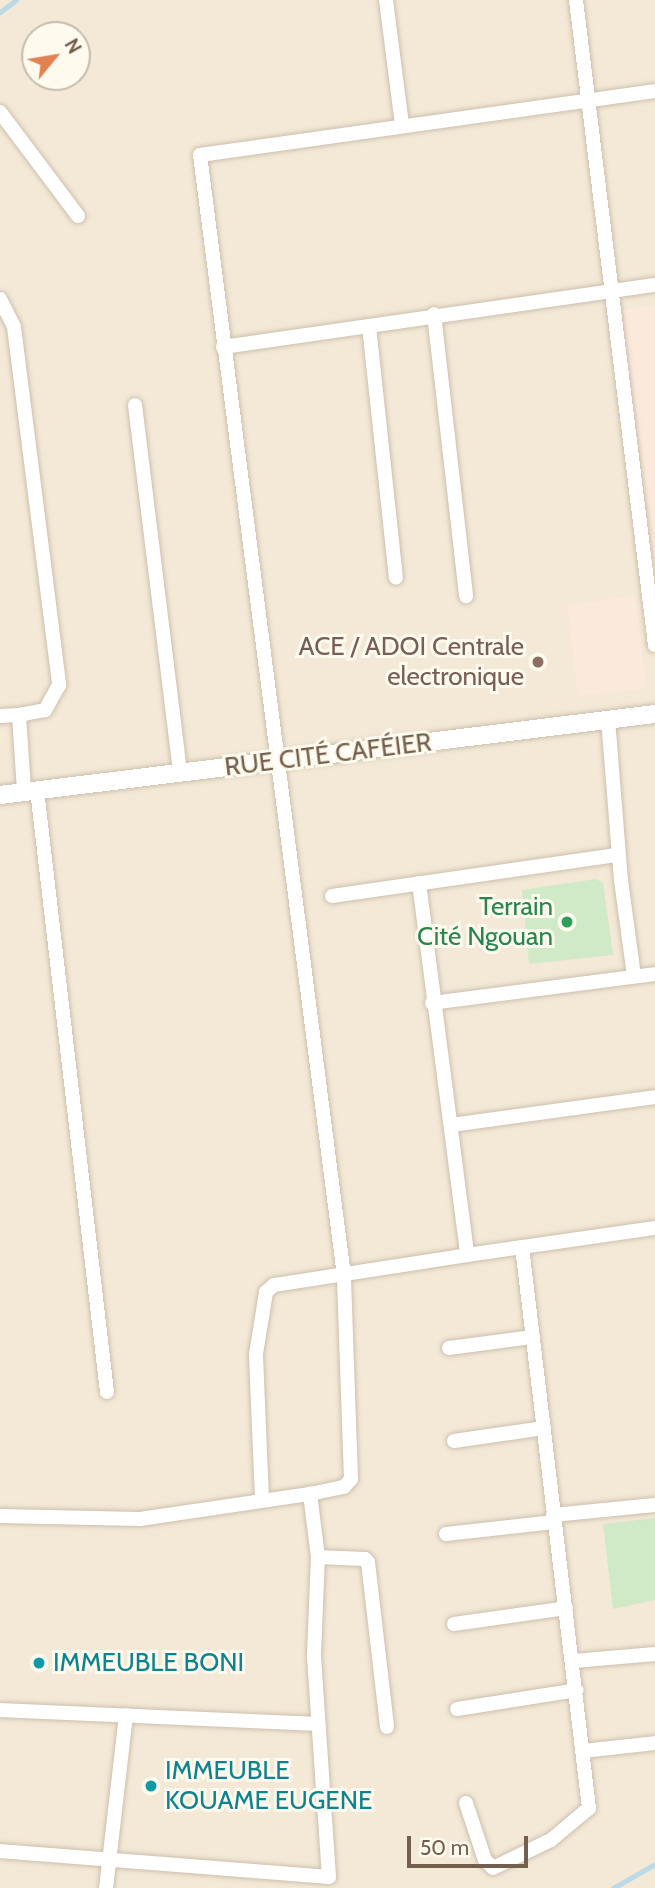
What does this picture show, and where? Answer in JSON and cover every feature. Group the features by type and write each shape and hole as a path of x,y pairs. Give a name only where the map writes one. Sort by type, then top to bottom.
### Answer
{"street":[{"path":"386,0 402,125"},
{"path":"576,0 655,645"},
{"path":"0,1516 140,1519 310,1494 344,1487 351,1479 344,1276 200,155 655,91"},
{"path":"0,112 78,216"},
{"path":"223,347 434,314 655,285"},
{"path":"0,299 14,327 59,685 45,710 0,716"},
{"path":"434,314 466,596"},
{"path":"369,326 396,578"},
{"path":"135,405 180,773"},
{"name":"RUE CITÉ CAFÉIER","path":"0,795 655,713"},
{"path":"19,715 107,1392"},
{"path":"608,719 618,855 634,976"},
{"path":"332,896 618,855"},
{"path":"419,883 432,1003 467,1255"},
{"path":"432,1003 655,974"},
{"path":"451,1125 655,1097"},
{"path":"262,1499 256,1354 261,1303 274,1285 655,1228"},
{"path":"466,1803 485,1860 493,1868 506,1864 585,1815 589,1808 574,1661 553,1518 522,1247"},
{"path":"449,1348 533,1337"},
{"path":"454,1441 544,1428"},
{"path":"0,1851 330,1877 314,1655 318,1557 310,1494"},
{"path":"446,1534 655,1505"},
{"path":"318,1557 368,1562 387,1727"},
{"path":"454,1624 566,1608"},
{"path":"574,1661 655,1654"},
{"path":"457,1709 577,1690"},
{"path":"0,1710 318,1724"},
{"path":"106,1888 126,1715"},
{"path":"583,1751 655,1743"}],"shaded area":[{"path":"0,0 655,0 655,1888 0,1888"},
{"path":"655,305 655,556 623,310"},
{"path":"635,596 647,688 578,696 567,605"}],"green space":[{"name":"Terrain Cité Ngouan","path":"596,879 603,883 613,955 529,964 522,890"},
{"path":"655,1518 655,1600 613,1609 603,1524"}],"waterway":[{"path":"0,12 16,0"},
{"path":"613,1888 655,1864"}],"place":[{"name":"ACE / ADOI Centrale electronique","path":"538,662"},
{"name":"Terrain Cité Ngouan","path":"567,922"},
{"name":"IMMEUBLE BONI","path":"39,1663"},
{"name":"IMMEUBLE KOUAME EUGENE","path":"151,1786"}]}
